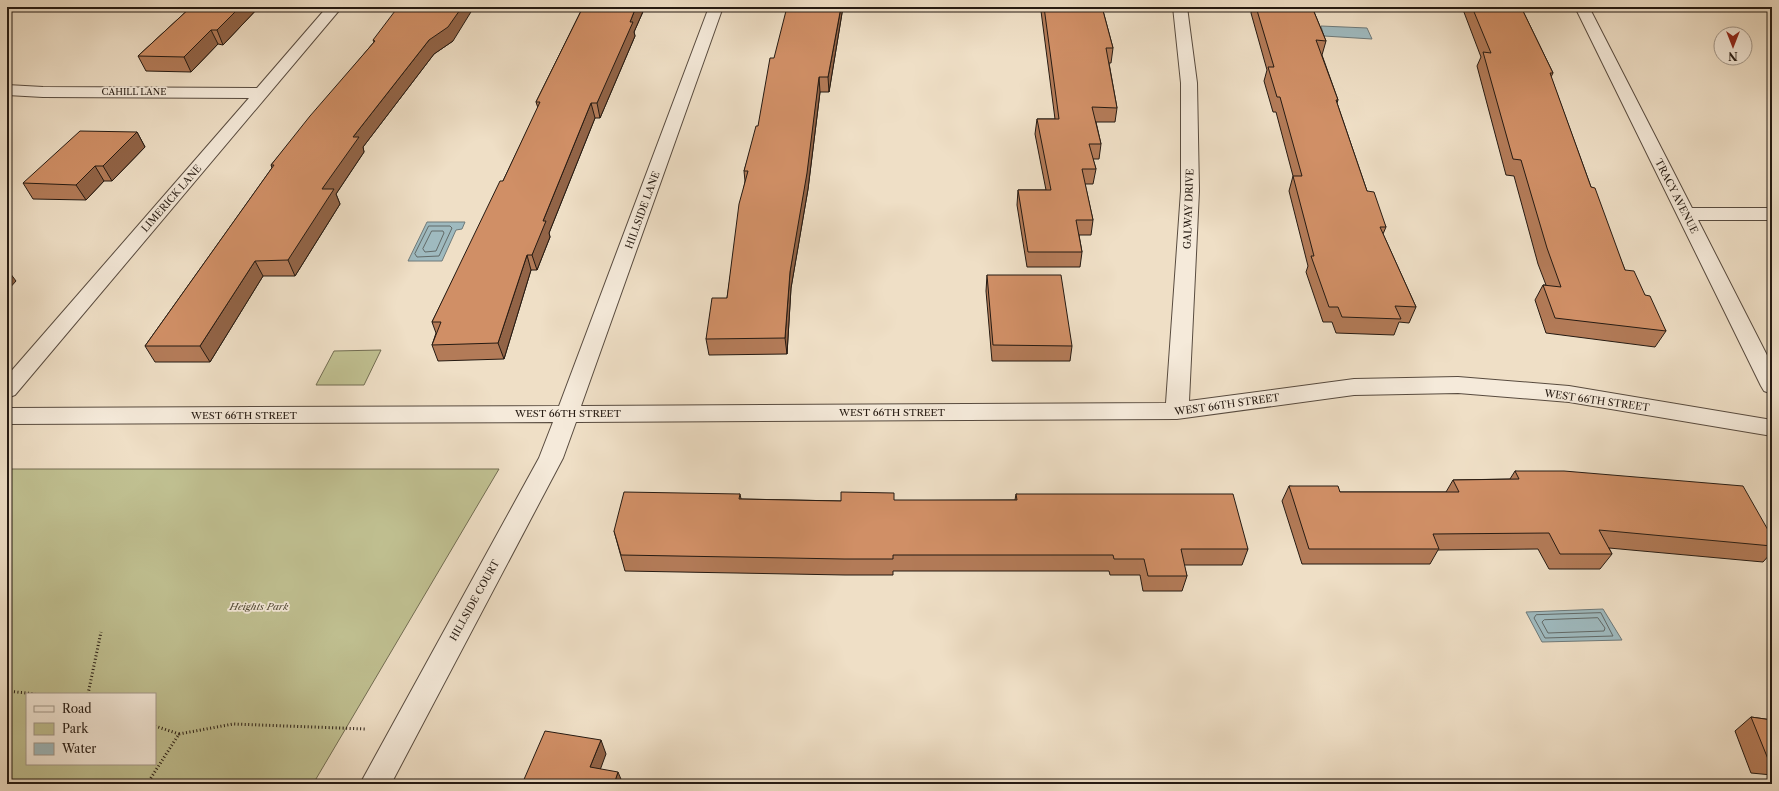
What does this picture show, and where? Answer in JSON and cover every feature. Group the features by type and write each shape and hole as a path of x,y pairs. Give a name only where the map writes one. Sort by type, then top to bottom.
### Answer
{"street":[{"name":"LIMERICK LANE","path":"7,390 335,7"},
{"name":"HILLSIDE LANE","path":"568,413 716,7"},
{"name":"GALWAY DRIVE","path":"1177,411 1190,191 1189,83 1180,7"},
{"name":"TRACY AVENUE","path":"1582,7 1772,386"},
{"name":"CAHILL LANE","path":"7,90 43,92 261,93"},
{"path":"1686,214 1772,214"},
{"name":"WEST 66TH STREET","path":"7,416 1177,411 1354,387 1458,385 1569,394 1772,428"},
{"name":"HILLSIDE COURT","path":"375,784 551,458 568,413"}],"path":[{"path":"88,693 101,632"},
{"path":"7,690 28,693"},
{"path":"156,726 179,734 233,724 356,728 402,732"},
{"path":"146,784 179,734"}],"green space":[{"path":"381,350 364,385 316,385 334,351"},
{"name":"Heights Park","path":"7,469 499,469 313,784 7,784"}],"water":[{"path":"1321,26 1367,28 1372,39 1324,36"},
{"path":"427,222 465,222 462,229 456,230 442,261 408,261"},
{"path":"1603,609 1622,640 1542,642 1526,612"}],"building":[{"path":"191,7 240,7 217,30 211,30 184,57 138,56"},
{"path":"398,7 462,7 448,27 429,40 353,137 359,137 322,189 334,189 288,260 255,261 200,346 145,346 274,165 271,165 310,116 375,41 373,40"},
{"path":"583,7 636,7 630,22 633,22 597,103 591,103 543,221 546,221 532,255 527,255 498,343 432,345 441,322 432,322 500,181 503,181 540,102 536,102"},
{"path":"787,7 841,7 828,77 819,77 807,173 790,272 785,338 706,339 712,298 727,298 739,204 748,171 744,171 756,126 758,126 770,58 774,58"},
{"path":"1044,7 1102,7 1113,48 1106,48 1117,108 1092,107 1101,144 1089,144 1096,169 1082,169 1093,220 1076,220 1082,252 1028,252 1018,190 1051,190 1037,119 1059,119"},
{"path":"1256,7 1312,7 1326,41 1316,40 1338,100 1336,100 1367,191 1374,192 1386,227 1380,227 1416,307 1395,306 1401,319 1342,317 1338,307 1329,307 1311,256 1314,256 1293,176 1302,176 1280,97 1277,97 1268,67 1274,67"},
{"path":"1472,7 1521,7 1553,73 1550,73 1591,187 1595,188 1625,270 1634,271 1645,295 1650,296 1666,331 1555,318 1543,285 1561,287 1547,248 1521,160 1513,159 1483,52 1491,53"},
{"path":"80,131 137,132 103,166 95,166 76,185 23,183"},
{"path":"987,275 1061,275 1072,346 993,345"},
{"path":"1515,471 1564,471 1743,486 1772,537 1772,546 1599,530 1612,554 1560,554 1549,533 1433,534 1439,549 1309,549 1289,486 1338,486 1340,492 1459,492 1453,480 1519,479"},
{"path":"624,492 740,494 739,499 841,501 841,492 894,493 894,500 1017,500 1016,494 1233,494 1248,549 1181,549 1187,576 1148,576 1144,559 1114,559 1113,555 893,555 893,559 844,559 621,555 614,531"},
{"path":"1751,717 1772,720 1772,759 1768,759"},
{"path":"545,731 601,740 590,767 618,772 614,784 522,784"}]}
